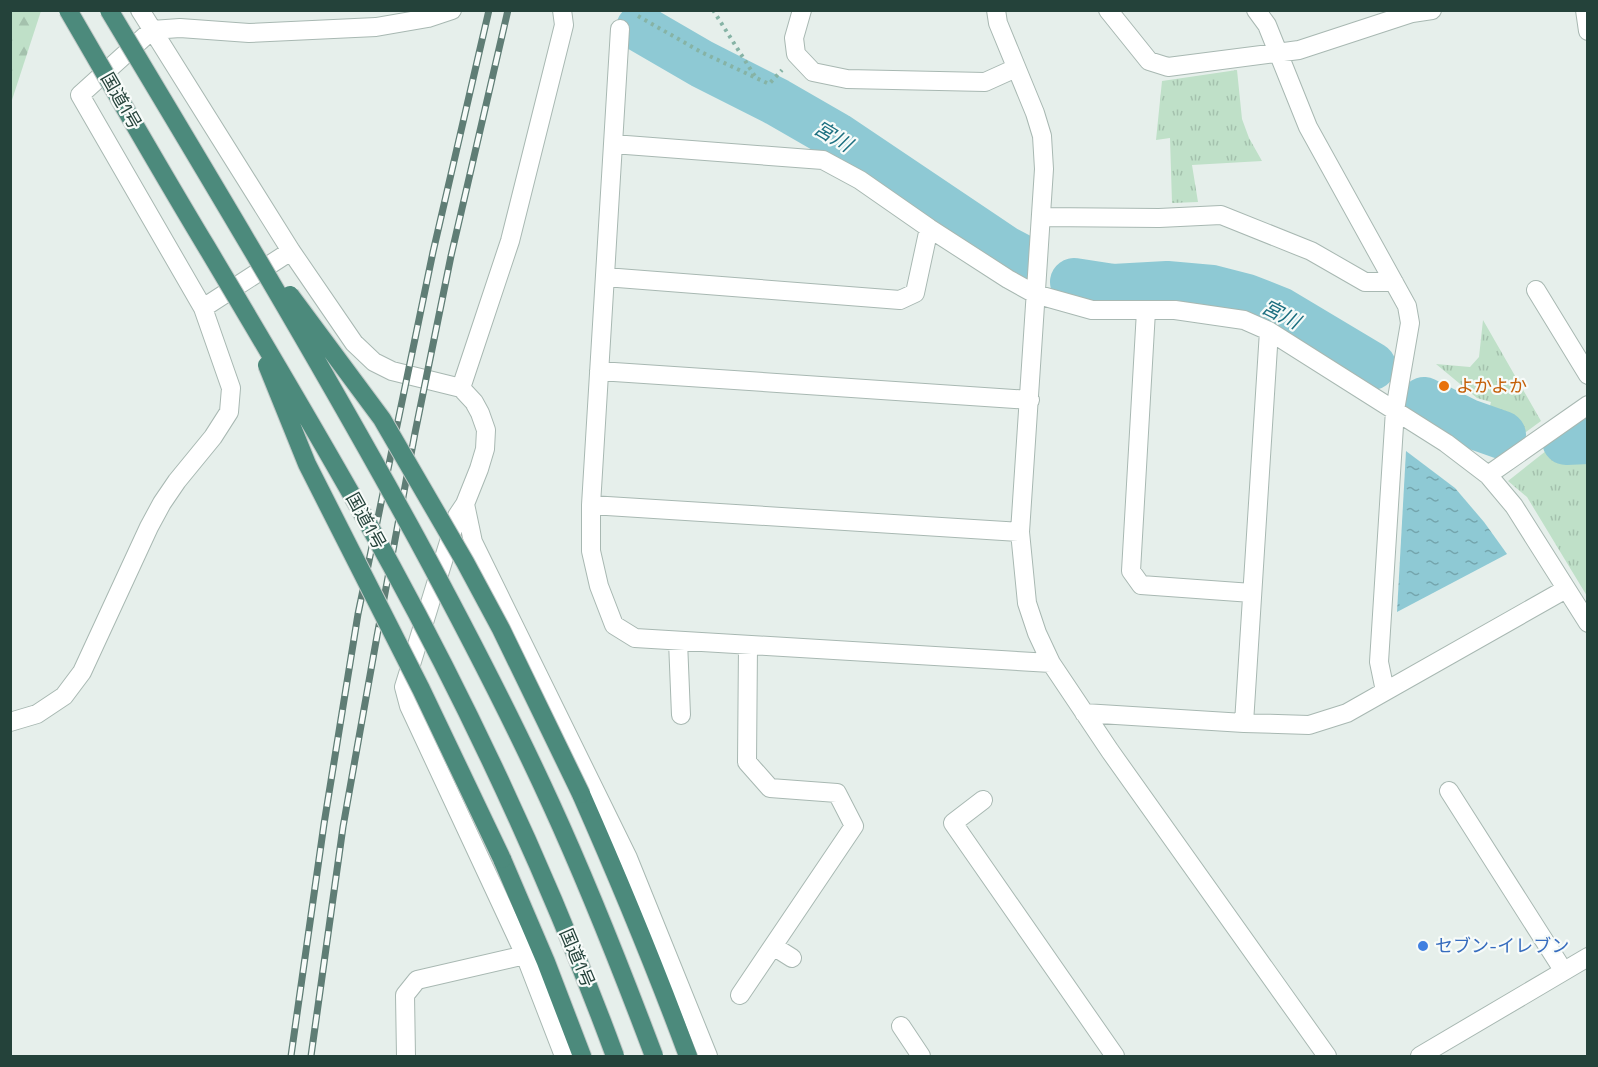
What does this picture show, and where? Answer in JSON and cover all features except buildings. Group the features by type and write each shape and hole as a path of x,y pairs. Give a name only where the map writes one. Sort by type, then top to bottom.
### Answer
{"highway":[{"name":"国道1号","path":"68,10 324,445 450,677 518,819 586,976 615,1056"},
{"name":"国道1号","path":"109,10 362,439 481,660 555,813 619,962 654,1056"},
{"path":"240,229 382,419 465,562 501,629 581,794 619,882 688,1056"},
{"path":"243,307 307,464 421,689 502,859 546,962 582,1056"}],"street":[{"path":"140,10 291,251 354,343 374,362 392,371 461,388 474,402 480,413 486,430 485,449 465,504 457,516 404,687 409,706 525,955 564,1056"},
{"path":"10,722 37,714 64,696 82,672 162,503 177,480 213,437 229,412 231,388 203,308 80,95 152,30 180,28 249,33 376,27 428,18 452,10"},
{"path":"461,388 510,242 564,25 562,10"},
{"path":"802,10 794,38 796,54 813,72 847,79 985,82 1016,68"},
{"path":"996,10 998,23 1035,113 1042,136 1044,168 1020,532 1027,603 1037,633 1051,663 1084,713 1327,1056"},
{"path":"1108,10 1149,61 1168,67 1299,50 1411,12 1432,10"},
{"path":"1256,10 1267,25 1308,127 1407,306 1410,323 1395,410 1378,662 1385,691"},
{"path":"1585,10 1587,31"},
{"path":"620,29 591,505 591,551 599,586 614,625 634,638 1051,663"},
{"path":"613,144 823,160 860,180 929,228 1035,294 1092,310 1174,310 1244,320 1269,332 1446,443 1488,475 1515,506 1587,623"},
{"path":"1041,217 1159,218 1221,215 1311,250 1365,282 1394,282"},
{"path":"605,278 900,300 915,293 929,228"},
{"path":"203,308 291,251"},
{"path":"1536,290 1587,375"},
{"path":"1146,311 1131,571 1141,585 1252,593"},
{"path":"1244,723 1269,332"},
{"path":"599,371 1030,400"},
{"path":"1488,475 1587,405"},
{"path":"465,504 473,542 628,858 708,1056"},
{"path":"591,505 1020,532"},
{"path":"1084,713 1308,726 1347,713 1566,589"},
{"path":"678,641 681,715"},
{"path":"740,995 854,826 837,792 770,788 747,762 748,645"},
{"path":"1449,791 1563,970"},
{"path":"983,800 953,823 1115,1056"},
{"path":"773,946 792,958"},
{"path":"406,1056 405,995 417,980 525,955"},
{"path":"1425,1055 1587,957"},
{"path":"901,1026 921,1056"}],"path":[{"path":"629,10 701,52 769,84 796,54"},
{"path":"712,10 757,79"}],"green space":[{"path":"10,11 41,11 11,103"},
{"path":"1237,70 1242,119 1249,138 1262,161 1192,165 1198,202 1172,203 1170,138 1156,140 1162,81"},
{"path":"1483,320 1541,421 1526,432 1486,422 1491,402 1477,398 1436,364 1470,367 1479,357"},
{"path":"1551,447 1587,448 1587,596 1527,497 1508,481"}],"water":[{"path":"1406,451 1455,488 1507,554 1397,612"}],"waterway":[{"name":"宮川","path":"640,28 836,136 1019,257"},
{"name":"宮川","path":"1074,282 1113,288 1167,285 1212,289 1247,298 1280,311 1372,366"},
{"name":"宮川","path":"1424,401 1468,423 1502,435"},
{"name":"宮川","path":"1566,441 1588,440"}],"railway":[{"path":"291,1056 324,824 358,614 433,252 489,10"},
{"path":"311,1056 343,827 415,433 451,256 508,10"}],"place":[{"name":"よかよか","path":"1444,386"},
{"name":"セブン-イレブン","path":"1423,946"}]}
